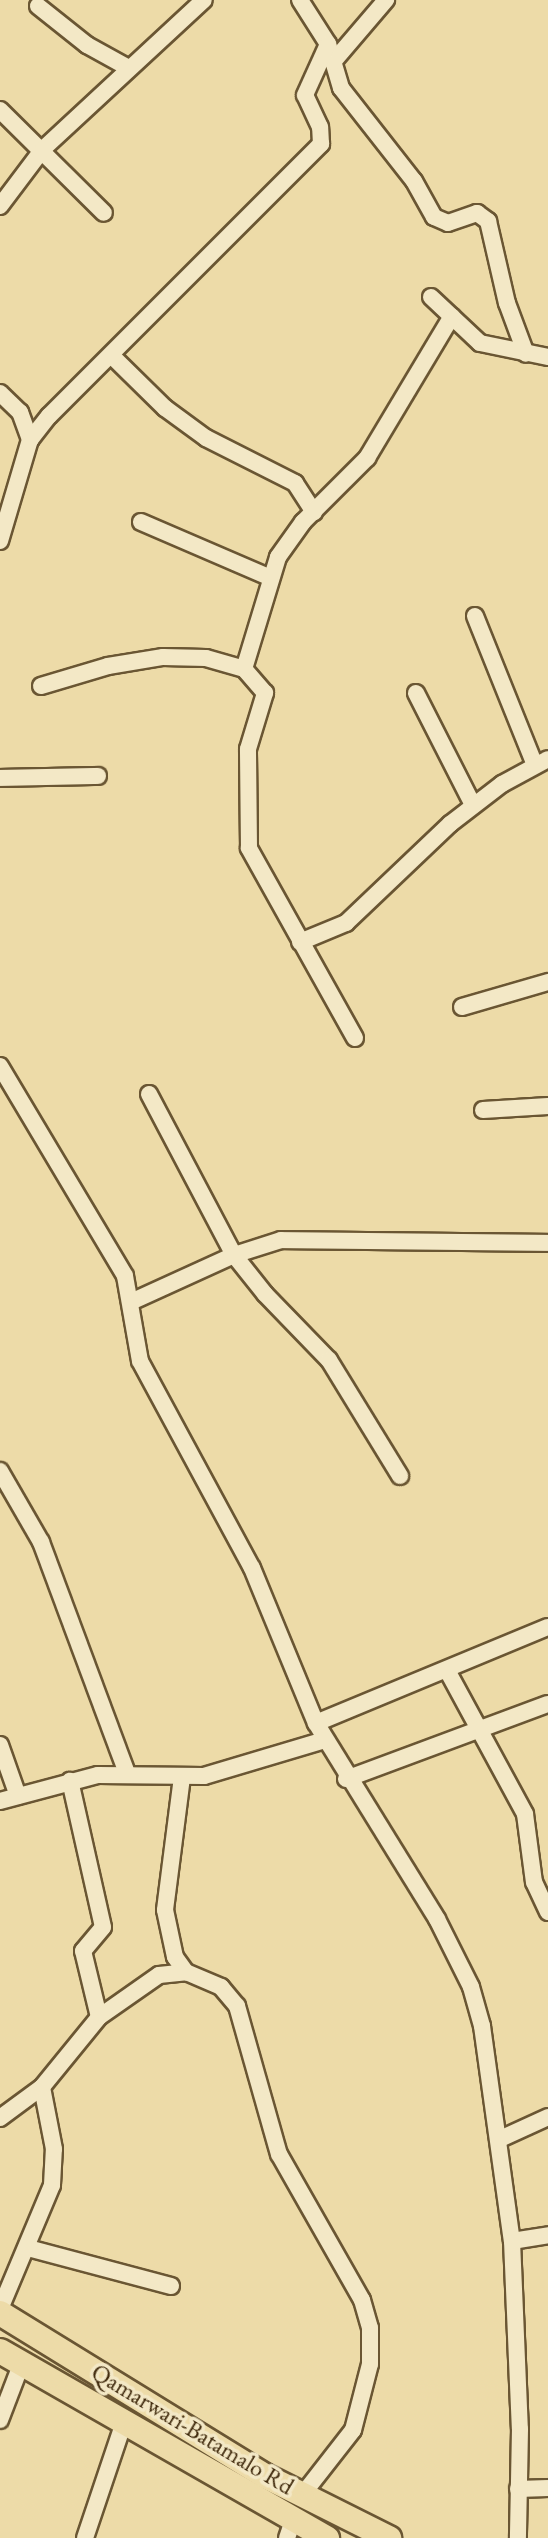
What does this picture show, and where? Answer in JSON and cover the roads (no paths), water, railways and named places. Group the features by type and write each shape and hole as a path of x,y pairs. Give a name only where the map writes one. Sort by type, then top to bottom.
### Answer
{"main road":[{"name":"Qamarwari-Batamalo Rd","path":"0,2311 254,2469 389,2538"},
{"path":"0,2351 290,2528 327,2538"}],"street":[{"path":"300,0 328,44 341,88 414,181 435,217 448,223 477,213 488,221 507,303 526,354"},
{"path":"332,62 386,0"},
{"path":"0,205 43,149 195,3"},
{"path":"38,6 86,45 127,67"},
{"path":"0,541 30,440 321,144 320,127 305,95 328,44"},
{"path":"0,110 43,149 104,213"},
{"path":"431,297 481,343 548,357"},
{"path":"244,669 269,577 288,541 384,435 452,316"},
{"path":"111,355 165,408 206,438 295,484 314,512"},
{"path":"0,393 20,412 30,440"},
{"path":"141,522 269,577"},
{"path":"300,942 359,913 473,805 542,762 475,616"},
{"path":"41,687 108,666 163,657 206,658 244,669 265,693 248,749 249,848 355,1038"},
{"path":"416,693 473,805"},
{"path":"0,778 97,776"},
{"path":"462,1007 548,982"},
{"path":"0,1066 125,1276 133,1301 140,1361 251,1568 316,1723 346,1779 437,1919 471,1987 500,2139 512,2241 520,2428 518,2538"},
{"path":"149,1094 234,1255 264,1294 329,1360 400,1476"},
{"path":"482,1110 548,1106"},
{"path":"133,1301 234,1255 281,1240 305,1237 548,1243"},
{"path":"0,1471 41,1542 127,1773"},
{"path":"316,1723 448,1672 547,1624"},
{"path":"448,1672 476,1729 525,1814 534,1882 548,1912"},
{"path":"346,1779 548,1704"},
{"path":"0,1801 70,1781 127,1773 182,1777 225,1771 325,1740"},
{"path":"0,1745 18,1796"},
{"path":"182,1777 165,1910 175,1957 186,1972"},
{"path":"70,1781 103,1927 83,1951 99,2017"},
{"path":"0,2118 42,2087 99,2017 159,1975 186,1972 221,1987 237,2006 279,2154 351,2278 370,2328 368,2374 353,2430 303,2494"},
{"path":"0,2311 52,2185 55,2165 42,2087"},
{"path":"500,2139 548,2117"},
{"path":"512,2241 548,2235"},
{"path":"28,2248 171,2286"},
{"path":"0,2420 21,2365"},
{"path":"85,2538 123,2425"},
{"path":"518,2489 548,2488"}]}
